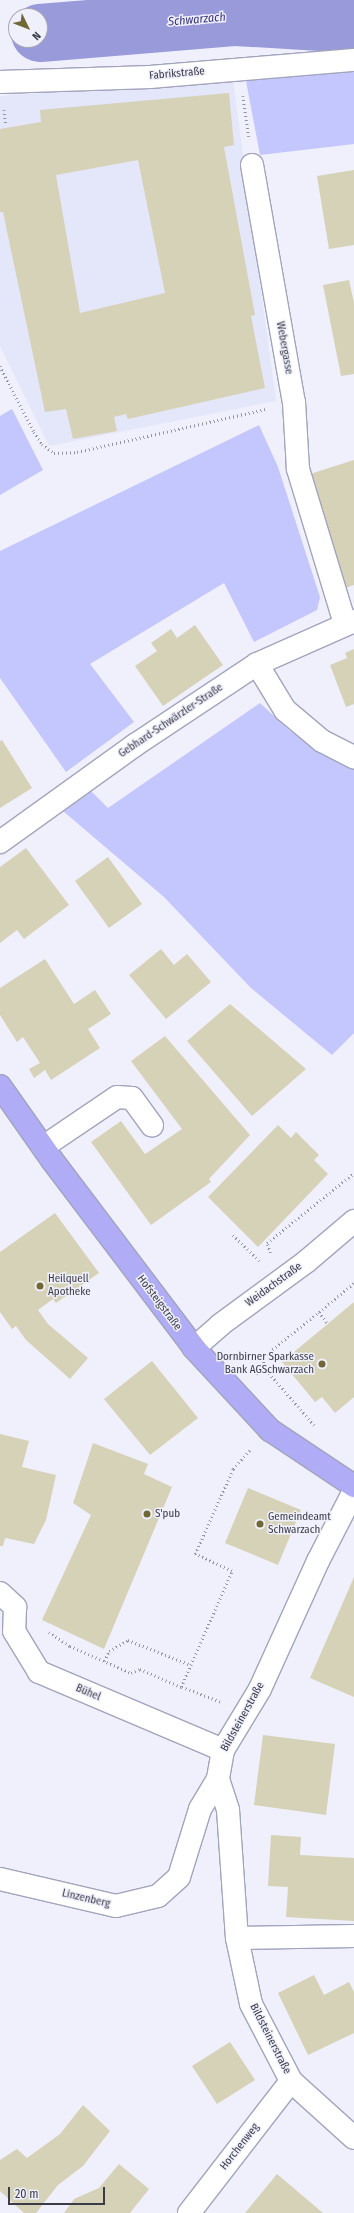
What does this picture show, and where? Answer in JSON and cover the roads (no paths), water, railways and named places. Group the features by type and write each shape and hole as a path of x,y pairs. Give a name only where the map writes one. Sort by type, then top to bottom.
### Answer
{"main road":[{"name":"Hofsteigstraße","path":"0,1086 43,1147 194,1348 270,1430 354,1486"}],"street":[{"name":"Fabrikstraße","path":"0,82 150,77 240,68 354,60"},
{"name":"Webergasse","path":"252,166 294,402 298,469 350,622"},
{"name":"Gebhard-Schwärzler-Straße","path":"0,842 135,745 257,664 350,622"},
{"path":"257,664 285,710 322,741 354,757"},
{"path":"43,1147 117,1097 132,1098 152,1126"},
{"name":"Weidachstraße","path":"194,1348 220,1325 308,1261 354,1222"},
{"name":"Bildsteinerstraße","path":"354,1491 318,1561 260,1690 223,1750 218,1779 228,1810 237,1938 251,2004 291,2081 354,2138"},
{"name":"Bühel","path":"0,1593 15,1607 14,1631 39,1672 223,1750"},
{"name":"Linzenberg","path":"0,1879 116,1906 158,1896 179,1877 200,1809 218,1779"},
{"path":"237,1938 354,1936"},
{"name":"Horchenweg","path":"189,2213 291,2081"}],"waterway":[{"name":"Schwarzach","path":"48,32 236,17 354,24"}],"place":[{"name":"Heilquell Apotheke","path":"40,1286"},
{"name":"Dornbirner Sparkasse Bank AGSchwarzach","path":"322,1364"},
{"name":"S'pub","path":"147,1514"},
{"name":"Gemeindeamt Schwarzach","path":"260,1524"}]}
